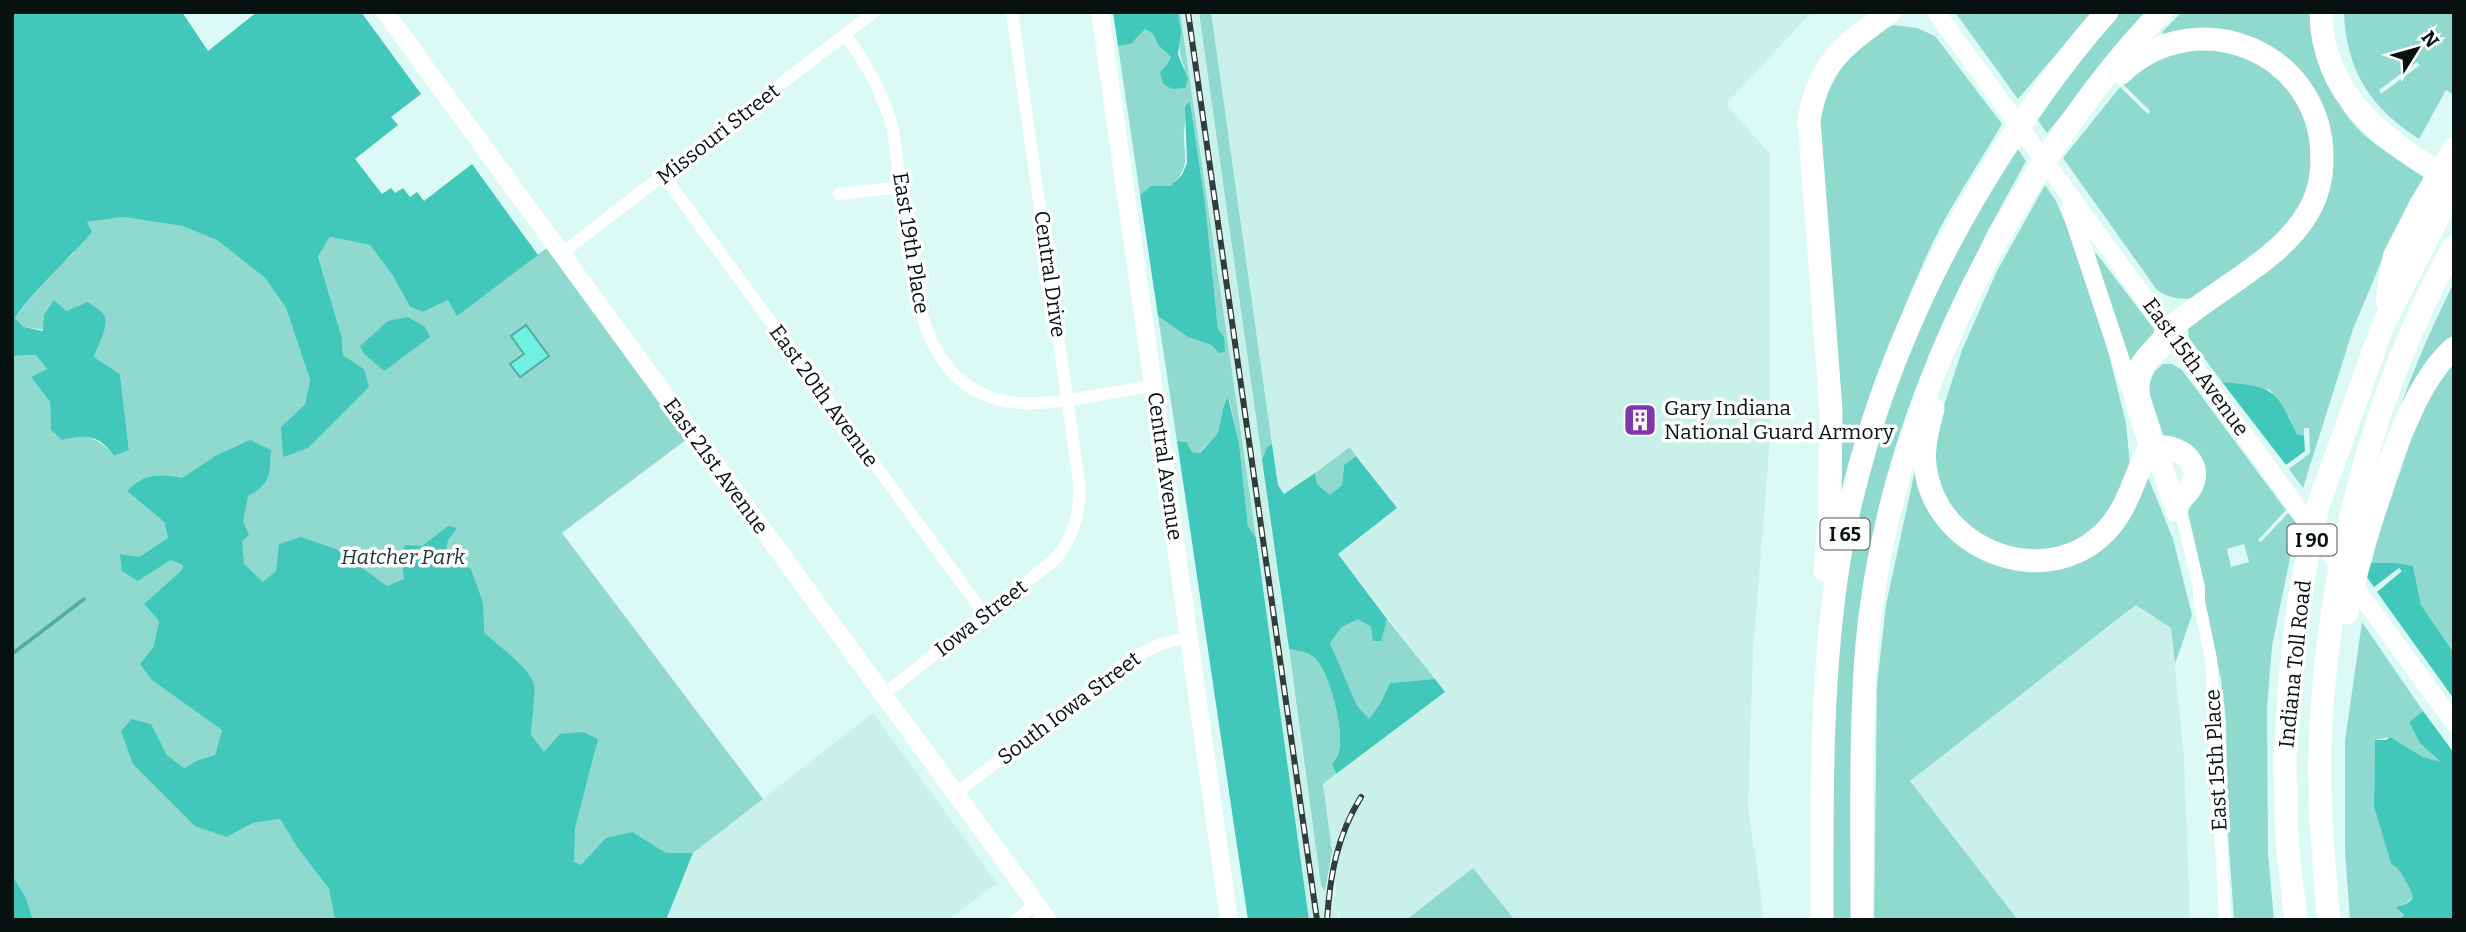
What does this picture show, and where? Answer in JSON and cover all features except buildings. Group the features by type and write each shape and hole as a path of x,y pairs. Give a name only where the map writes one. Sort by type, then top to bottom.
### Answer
{"highway":[{"path":"1825,694 1823,604 1830,507 1831,410 1809,120 1813,95 1823,73 1837,53 1890,12"},
{"name":"I 65","path":"1822,920 1825,694 1839,561 1879,405 1912,320 1943,253 1985,176 2054,75 2107,12"},
{"name":"I 65","path":"1862,920 1866,654 1889,518 1910,437 1951,331 2011,213 2082,106 2161,12"},
{"path":"2321,12 2329,59 2348,96 2361,114 2377,130 2420,156 2454,170"},
{"path":"2332,12 2337,49 2356,90 2383,124 2454,184"},
{"path":"2082,106 2133,62 2157,47 2175,40 2194,38 2221,38 2245,44 2265,54 2298,84 2311,104 2319,125 2322,170 2317,192 2307,214 2295,232 2279,248 2188,313 2173,335"},
{"path":"2383,325 2394,257 2454,149"},
{"name":"Indiana Toll Road","path":"2296,920 2287,842 2285,760 2290,677 2300,600 2318,506 2383,325 2454,184"},
{"name":"Indiana Toll Road","path":"2329,920 2321,825 2321,725 2331,621 2348,529 2385,400 2404,350 2454,246"},
{"path":"1951,331 1928,428 1924,457 1927,479 1935,500 1947,520 1967,539 1993,554 2018,561 2063,556 2085,547 2104,534 2122,512 2139,466 2154,447 2168,445 2183,452 2192,466 2193,482 2185,496 2178,501"},
{"path":"2321,725 2337,678 2348,606 2372,517 2414,403 2432,371 2454,348"}],"street":[{"name":"East 21st Avenue","path":"385,12 1048,920"},
{"name":"Missouri Street","path":"561,254 874,12"},
{"name":"Central Drive","path":"1012,12 1080,493 1079,511 1072,535"},
{"name":"Central Avenue","path":"1100,12 1229,920"},
{"name":"East 15th Avenue","path":"1936,12 2454,723"},
{"name":"East 19th Place","path":"845,34 875,80 886,105 893,129 917,302 929,337 947,366 969,386 995,398 1033,403 1154,386"},
{"name":"East 20th Avenue","path":"664,176 985,615"},
{"path":"839,194 901,187"},
{"name":"East 15th Place","path":"2063,188 2130,388 2154,447"},
{"name":"East 15th Place","path":"2173,335 2144,372 2142,382 2154,447 2178,529 2191,589 2199,601"},
{"path":"2130,388 2133,370 2140,359 2173,335"},
{"name":"East 15th Place","path":"2178,501 2199,588 2199,601 2211,659 2225,920"},
{"name":"Iowa Street","path":"883,695 1052,562 1072,535"},
{"name":"South Iowa Street","path":"955,794 1132,658 1161,644 1190,637"},
{"path":"1016,920 1036,904"}],"shaded area":[{"path":"1180,12 1199,12 1321,884 1325,891 1337,897 1323,784 1445,692 1338,554 1397,508 1350,447 1285,494 1278,485 1211,12 1812,12 1726,104 1770,154 1770,440 1753,651 1748,809 1763,920 1515,920 1473,868 1406,920 1340,920 1339,912 1337,920 1309,920"},
{"path":"526,325 549,356 520,377 510,364 524,354 511,336"},
{"path":"2137,605 2171,628 2184,759 2190,920 2018,920 1910,781"},
{"path":"873,713 997,883 948,920 666,920 693,853"}],"green space":[{"path":"12,12 182,12 208,51 257,12 361,12 421,94 391,117 398,125 355,159 382,194 391,188 395,193 403,188 410,197 417,192 424,201 472,164 538,255 457,316 448,300 423,312 410,307 393,276 370,245 330,237 318,256 342,338 343,355 364,369 369,387 308,448 283,457 281,427 305,404 310,380 286,308 265,278 217,240 182,226 123,217 87,222 92,232 15,318 24,327 43,331 44,315 54,300 66,311 88,302 102,313 105,326 94,357 120,374 129,450 114,456 103,444 91,438 62,440 51,430 50,402 31,377 47,369 36,355 12,356"},
{"path":"1113,12 1178,12 1181,32 1178,54 1188,79 1185,88 1172,89 1163,84 1160,72 1171,57 1158,45 1153,34 1145,29 1131,44 1118,46"},
{"path":"1178,12 1256,538 1248,526 1239,443 1229,398 1223,408 1218,433 1199,453 1192,452 1185,442 1177,441 1158,316 1188,337 1211,345 1219,353 1224,337 1218,330 1205,203 1190,103 1184,130 1185,160 1182,172 1170,186 1151,186 1140,195 1118,46 1131,44 1145,29 1153,34 1158,45 1171,57 1167,65 1185,68 1180,48"},
{"path":"1199,12 1211,12 1272,444 1267,447 1262,460"},
{"path":"1955,12 2092,12 2018,99"},
{"path":"2119,12 2151,12 2047,133 2034,115"},
{"path":"2182,12 2311,12 2331,85 2342,109 2374,143 2426,176 2384,255 2353,329 2303,488 2289,469 2310,453 2309,428 2304,428 2304,436 2297,434 2289,416 2270,390 2222,382 2189,338 2188,329 2192,320 2281,257 2328,181 2278,55 2164,36 2162,32"},
{"path":"2344,12 2454,12 2454,95 2446,90 2419,139 2387,114 2364,86 2356,70 2346,33","holes":["2417,62 2420,65 2381,94 2379,90"]},
{"path":"1894,25 1917,28 1935,36 2002,124 1950,210 1919,273 1879,374 1837,513 1817,114 1837,72 1855,48 1879,30"},
{"path":"2183,49 2237,52 2281,78 2309,122 2311,177 2303,202 2275,240 2194,298 2183,299 2170,297 2157,290 2063,158 2120,87 2148,114 2150,111 2123,84 2153,59"},
{"path":"1190,102 1205,203 1218,329 1224,337 1225,352 1219,353 1211,345 1188,337 1158,316 1140,195 1151,186 1170,186 1182,175 1187,163 1185,106"},
{"path":"2014,144 2026,161 1986,234 1931,353 1869,567 1852,920 1830,920 1832,676 1850,548 1893,390 1941,277"},
{"path":"2045,185 2056,201 2080,258 2126,423 2130,465 2120,495 2102,520 2080,538 2059,548 2036,551 1991,543 1953,514 1937,476 1933,450 1938,424 1962,350 1996,273"},
{"name":"Hatcher Park","path":"123,217 182,226 217,240 265,278 286,308 310,380 305,404 281,427 364,369 343,355 342,338 318,255 330,237 370,245 393,276 410,307 423,312 448,300 457,315 547,248 687,439 562,533 763,799 606,920 181,524 215,456 182,478 152,476 139,481 127,491 164,522 168,538 139,557 138,581 171,560 183,564 183,570 144,604 159,621 153,648 199,713 222,730 215,755 184,768 167,755 150,724 132,719 227,837 253,823 280,819 297,847 329,889 335,920 33,920 26,898 12,875 12,356 37,355 47,369 31,377 50,402 51,430 78,434 94,440 114,456 129,450 120,374 94,357 102,338 24,327 15,318 52,272 73,254 87,222"},
{"path":"2096,253 2154,329 2153,336 2131,361 2126,362 2092,255"},
{"path":"2454,282 2454,341 2388,445 2418,362"},
{"path":"408,317 425,327 430,337 384,371 364,354 360,346 388,321"},
{"path":"2454,362 2454,653 2421,605 2413,566 2369,563 2411,440 2432,392"},
{"path":"2163,364 2172,364 2182,370 2286,510 2258,540 2261,542 2288,513 2297,524 2272,646 2267,708 2268,854 2274,920 2234,920 2228,832 2226,719 2205,601 2205,587 2188,512 2198,489 2168,445 2159,426 2149,391 2153,376","holes":["2244,544 2249,562 2231,567 2227,549"]},
{"path":"2222,382 2262,388 2270,392 2283,407 2297,434 2304,436 2305,451 2286,465"},
{"path":"1228,397 1239,443 1248,526 1256,538 1309,920 1248,920 1177,441 1186,442 1192,452 1200,453 1218,433"},
{"name":"Hatcher Park","path":"250,440 271,450 268,478 248,496 243,521 249,535 242,541 244,564 263,582 276,571 279,544 301,537 336,549 387,586 404,579 401,553 405,545 422,546 448,526 457,528 448,540 446,550 451,559 471,569 483,603 484,632 520,664 534,685 531,735 544,752 560,734 583,732 598,739 575,828 574,862 581,865 606,838 632,832 666,853 693,853 666,920 335,920 329,889 297,847 280,819 253,823 227,837 195,826 133,764 121,731 132,719 151,724 167,755 184,768 215,755 222,730 152,680 140,664 153,648 159,621 144,604 182,570 183,565 171,560 138,581 122,571 120,554 139,557 168,538 164,522 127,491 139,481 152,476 182,478 215,456"},
{"path":"1272,444 1278,485 1284,494 1315,473 1317,484 1330,495 1342,485 1344,465 1356,456 1397,508 1338,554 1387,619 1381,641 1373,641 1371,627 1358,619 1342,627 1330,643 1357,706 1369,719 1390,683 1435,679 1445,692 1336,774 1332,764 1338,755 1340,734 1331,690 1315,658 1289,649 1262,460 1267,447"},
{"path":"1350,447 1356,456 1344,465 1342,485 1330,495 1317,484 1315,473"},
{"path":"1917,461 1988,560 2017,570 2045,570 2074,563 2146,472 2173,539 2192,615 2175,664 2171,628 2136,605 1910,781 2018,920 1874,920 1877,685 1886,605"},
{"path":"2369,563 2413,566 2421,605 2454,653 2454,699 2377,592 2402,571 2399,568 2374,587 2366,576"},
{"path":"1358,618 1371,627 1383,629 1387,619 1435,679 1390,683 1369,720 1357,707 1330,643 1342,627"},
{"path":"2362,622 2423,711 2409,722 2421,743 2443,763 2423,757 2390,737 2375,740 2374,807 2391,864 2400,869 2414,891 2408,902 2395,907 2404,916 2400,920 2350,920 2345,851 2345,741"},
{"path":"1289,649 1310,654 1321,666 1331,690 1338,719 1340,746 1338,756 1332,764 1336,774 1323,784 1332,852 1325,891 1321,885"},
{"path":"2423,711 2454,753 2454,920 2400,920 2404,915 2395,907 2410,901 2412,895 2399,871 2391,864 2374,807 2375,740 2386,740 2390,737 2423,757 2441,762 2420,743 2409,722"},
{"path":"1473,868 1515,920 1406,920"},
{"path":"12,875 26,898 33,920 12,920"}],"waterway":[{"path":"12,654 84,599"}],"railway":[{"path":"1188,12 1317,920"},
{"path":"1327,920 1330,887 1340,841 1361,797"}],"place":[{"name":"Gary Indiana National Guard Armory","path":"1640,420"}]}
